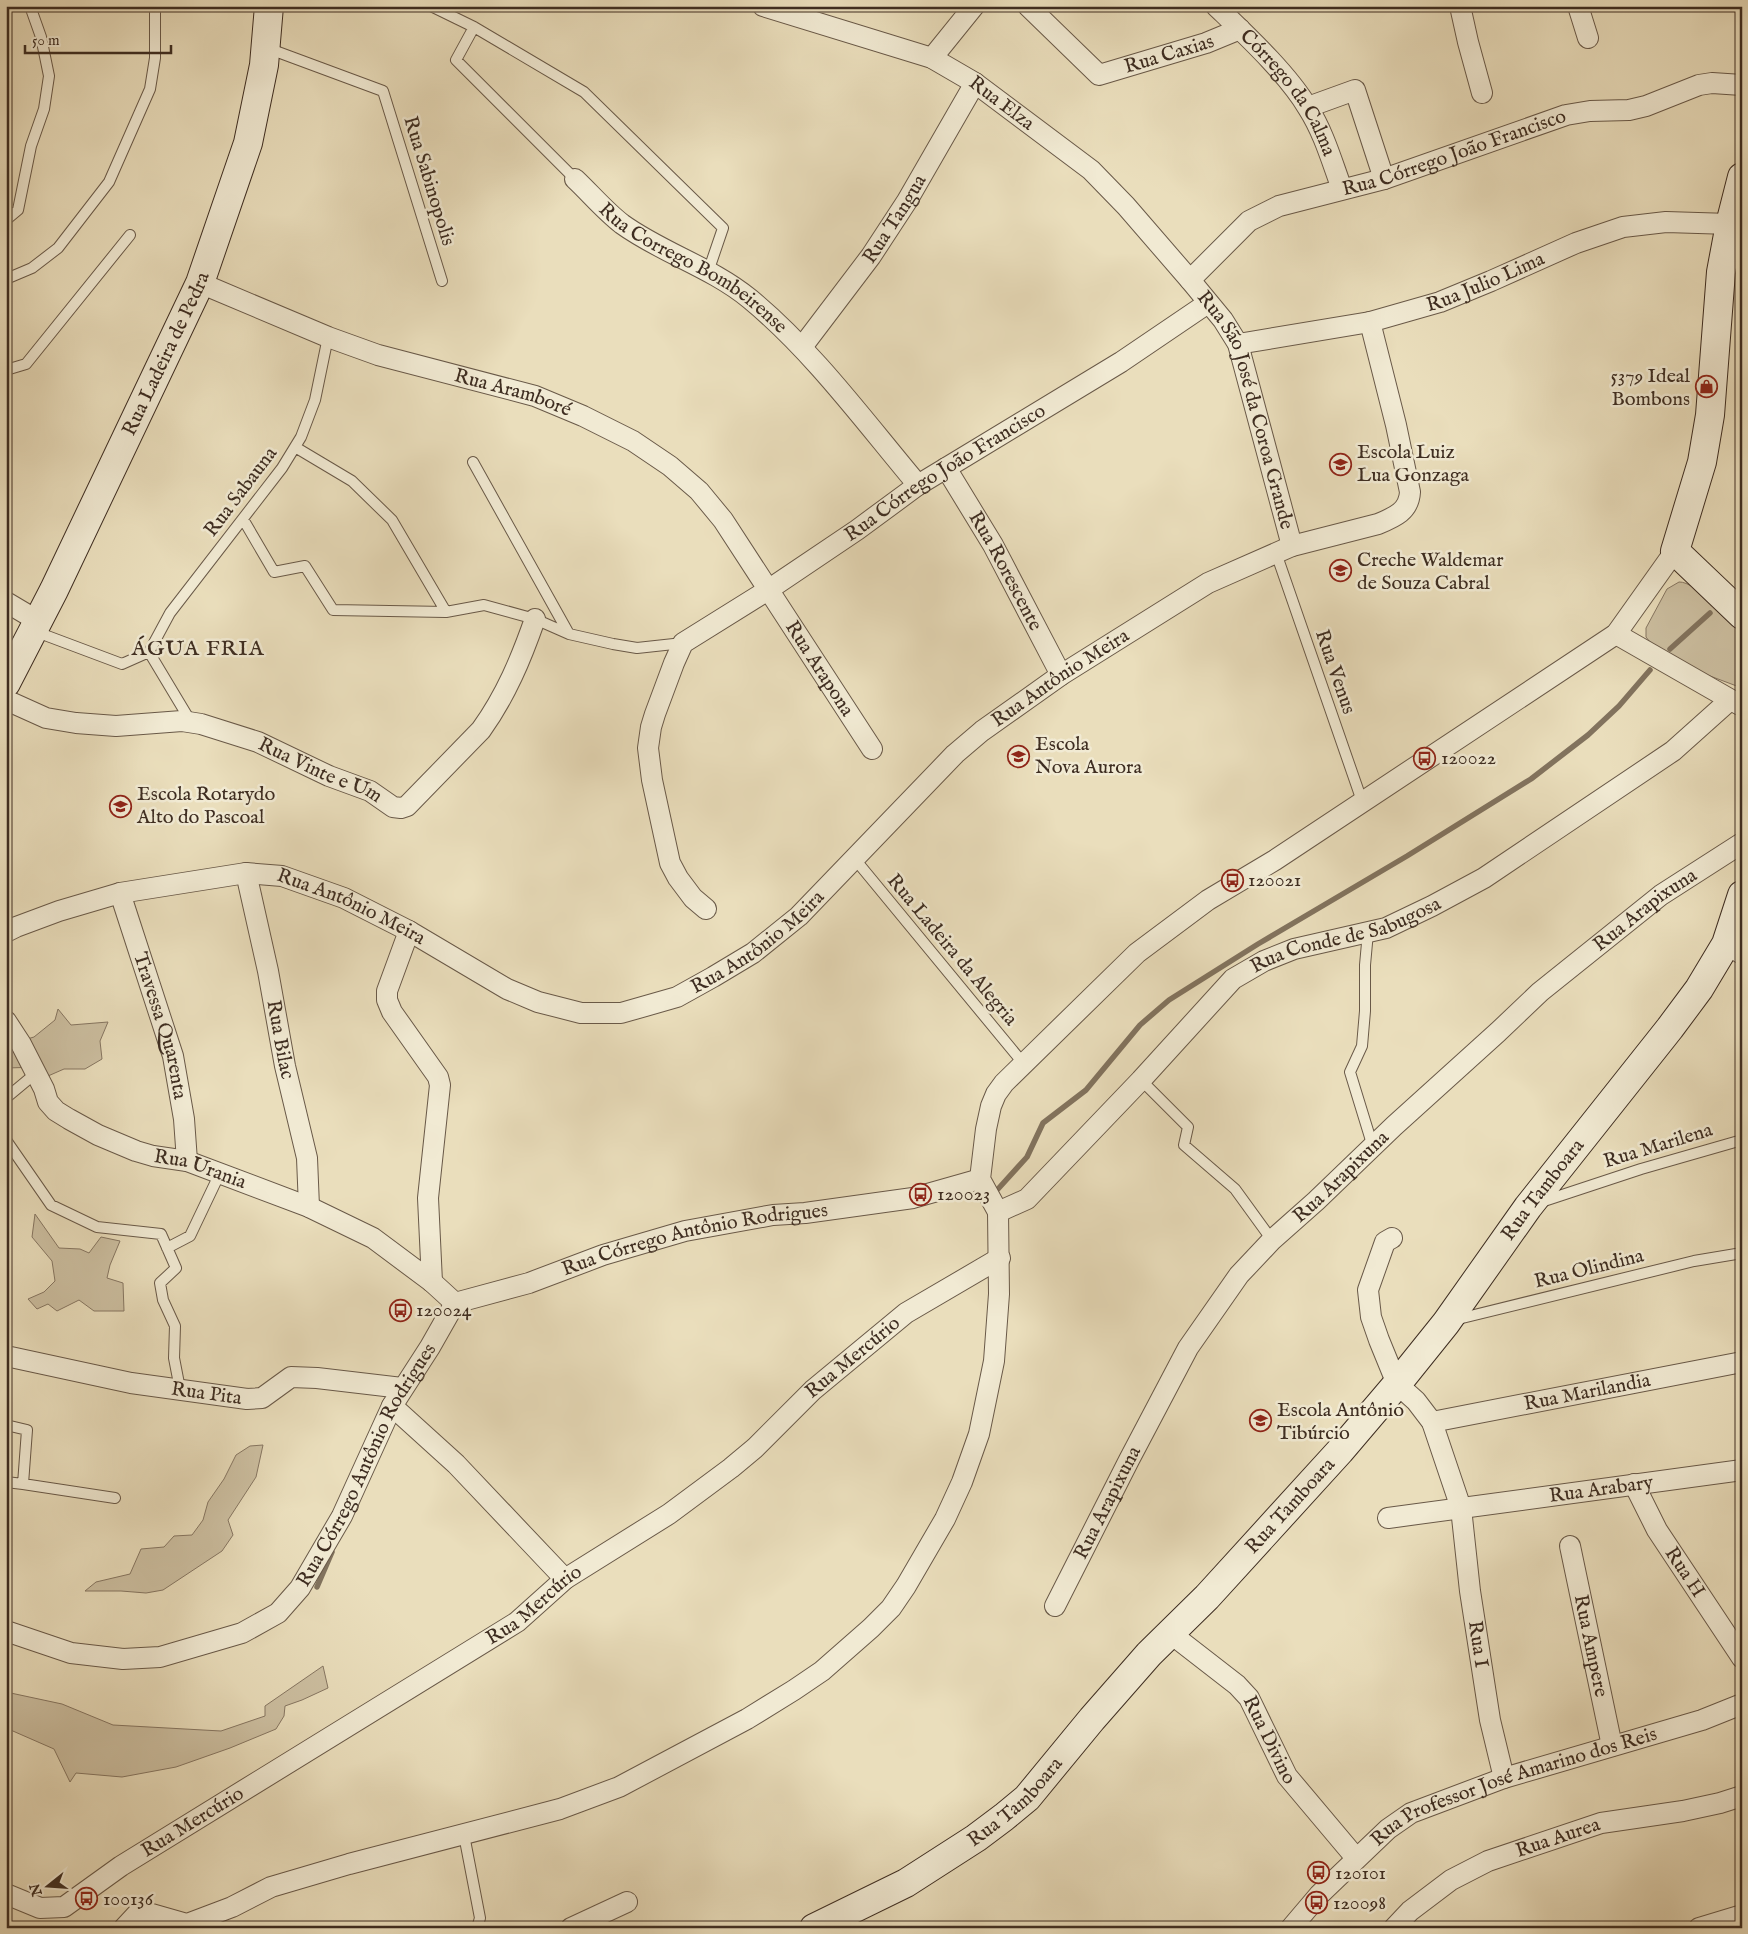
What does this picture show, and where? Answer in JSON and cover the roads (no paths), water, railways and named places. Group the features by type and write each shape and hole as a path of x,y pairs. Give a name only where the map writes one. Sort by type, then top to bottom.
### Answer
{"street":[{"name":"Rua Ladeira de Pedra","path":"6,683 36,626 200,284 248,143 264,65 269,6"},
{"name":"Rua Elza","path":"763,6 932,58 974,83 1091,170 1126,206 1190,280"},
{"path":"932,58 974,6"},
{"name":"Rua Caxias","path":"1028,6 1099,75 1206,43 1240,30"},
{"name":"Córrego da Calma","path":"1216,6 1292,86 1308,107 1321,132 1342,189"},
{"path":"1460,6 1482,93"},
{"path":"1578,6 1588,38"},
{"name":"Rua Tangua","path":"802,348 871,256 902,209 974,83"},
{"name":"Rua Córrego João Francisco","path":"1190,280 1249,222 1279,206 1384,179 1566,115 1590,111 1628,110 1646,106 1699,85 1712,83 1742,85"},
{"path":"1308,107 1355,90 1384,179"},
{"path":"124,1928 137,1914 145,1912 187,1924 232,1907 271,1887 349,1864 560,1809 619,1787 747,1719 801,1685 828,1666 891,1608 945,1519 962,1482 979,1434 994,1361 1000,1258 998,1212 980,1179 986,1129 996,1094 1023,1063 1138,953 1208,900 1275,860 1616,634 1676,551 1702,462 1710,414 1721,272 1730,224 1742,177"},
{"name":"Rua Corrego Bombeirense","path":"575,179 621,223 675,256 708,272 749,298 802,348 918,485"},
{"name":"Rua Julio Lima","path":"1238,344 1370,322 1440,302 1576,243 1623,227 1666,222 1730,224"},
{"name":"Rua São José da Coroa Grande","path":"1190,280 1223,320 1238,344 1284,550"},
{"name":"Rua Aramboré","path":"200,284 328,337 378,355 535,396 583,416 633,441 670,466 699,491 723,520 768,590"},
{"name":"Rua Córrego João Francisco","path":"683,643 768,590 857,530 918,485 1121,362 1208,303"},
{"name":"Rua Antônio Meira","path":"6,932 16,926 59,911 120,893 246,873 282,876 344,898 409,931 507,989 538,1002 581,1013 621,1013 677,997 753,953 799,916 955,754 982,731 1061,675 1208,583 1284,550 1390,520 1409,503 1410,492 1396,425 1370,322"},
{"name":"Rua Rorescente","path":"946,468 993,545 1061,675"},
{"path":"1676,551 1742,615"},
{"name":"Rua Arapona","path":"768,590 872,749"},
{"path":"6,602 36,626"},
{"name":"Rua Vinte e Um","path":"6,700 46,718 76,723 116,726 182,721 192,722 258,742 329,776 370,791 393,807 404,808 481,730 492,716 520,663 535,619"},
{"path":"1616,634 1736,703"},
{"path":"683,643 655,714 648,748 652,780 670,863 678,878 693,898 706,909"},
{"name":"Rua Conde de Sabugosa","path":"998,1212 1027,1198 1141,1080 1233,979 1264,961 1294,949 1394,924 1484,878 1674,751 1736,703"},
{"name":"Rua Arapixuna","path":"1055,1606 1188,1348 1240,1275 1272,1240 1540,992 1661,895 1742,843"},
{"name":"Rua Bilac","path":"246,873 268,971 285,1066 307,1158 309,1207"},
{"name":"Travessa Quarenta","path":"120,893 173,1056 184,1119 187,1161"},
{"name":"Rua Tamboara","path":"814,1928 906,1883 976,1838 1027,1798 1149,1654 1214,1590 1340,1451 1397,1384 1446,1322 1528,1207 1699,989 1734,949 1742,895"},
{"path":"409,931 387,991 387,1000 392,1012 438,1077 440,1085 428,1198 432,1282"},
{"name":"Rua Urania","path":"6,1021 21,1044 44,1089 48,1102 56,1111 98,1135 136,1151 153,1156 187,1161 309,1207 373,1238 432,1282 455,1303"},
{"name":"Rua Córrego Antônio Rodrigues","path":"6,1631 71,1653 123,1659 160,1657 242,1633 278,1613 300,1588 342,1516 392,1406 430,1347 455,1303 529,1283 604,1255 685,1232 773,1215 887,1203 913,1198 980,1179"},
{"path":"1392,1238 1385,1242 1368,1290 1371,1317 1378,1340 1397,1384"},
{"name":"Rua Mercúrio","path":"6,1894 40,1908 64,1907 121,1866 517,1622 565,1579 669,1514 732,1468 755,1448 813,1390 906,1313 1000,1258"},
{"name":"Rua Pita","path":"6,1356 131,1383 247,1399 262,1398 291,1378 303,1377 402,1388"},
{"name":"Rua Marilandia","path":"1432,1422 1742,1362"},
{"name":"Rua I","path":"1397,1384 1416,1401 1432,1422 1461,1508 1470,1591 1490,1720 1504,1778"},
{"path":"392,1406 456,1464 565,1579"},
{"name":"Rua Arabary","path":"1388,1518 1742,1470"},
{"name":"Rua H","path":"1634,1484 1657,1530 1742,1658"},
{"name":"Rua Ampere","path":"1570,1546 1612,1746"},
{"name":"Rua Divino","path":"1170,1633 1237,1685 1250,1698 1287,1776 1356,1858"},
{"name":"Rua Professor José Amarino dos Reis","path":"1291,1928 1319,1895 1356,1858 1388,1829 1411,1813 1504,1778 1702,1720 1742,1704"},
{"name":"Rua Aurea","path":"1394,1928 1410,1911 1451,1880 1488,1861 1601,1824 1683,1811 1742,1796"},
{"path":"571,1928 627,1902"},
{"path":"1699,1928 1742,1915"}],"lane":[{"path":"6,220 18,210 31,146 44,109 49,76 41,37 30,6"},
{"path":"6,279 32,268 58,248 109,182 150,89 155,58 155,6"},
{"path":"431,6 474,28 584,92 724,228 708,272"},
{"name":"Rua Corrego Bombeirense","path":"474,28 456,60 575,179"},
{"name":"Rua Sabinopolis","path":"265,47 383,91 442,281"},
{"path":"6,370 26,364 130,235"},
{"name":"Rua Sabauna","path":"149,652 170,613 282,468 301,437 315,400 328,337"},
{"path":"295,447 352,481 392,520 446,612"},
{"path":"473,462 569,634"},
{"name":"Rua Córrego João Francisco","path":"243,519 274,572 305,566 333,610 446,612 484,605 535,619 569,634 637,648 683,643"},
{"name":"Rua Venus","path":"1284,550 1362,801"},
{"path":"36,626 122,664 149,652 192,722"},
{"name":"Rua Ladeira da Alegria","path":"854,858 1023,1063"},
{"path":"1368,932 1362,1046 1350,1072 1372,1147"},
{"path":"6,1098 36,1073"},
{"path":"1141,1080 1188,1127 1184,1145 1235,1189 1272,1240"},
{"path":"6,1140 51,1205 97,1227 161,1234 176,1268 160,1283 163,1300 174,1326 174,1358 180,1389"},
{"name":"Rua Marilena","path":"1528,1207 1641,1169 1742,1140"},
{"path":"167,1248 190,1236 220,1173"},
{"name":"Rua Olindina","path":"1446,1322 1694,1261 1742,1253"},
{"path":"6,1425 27,1430 23,1484"},
{"path":"6,1482 115,1498"},
{"path":"464,1834 480,1918 476,1928"}],"waterway":[{"path":"1670,649 1710,613"},
{"path":"998,1189 1027,1157 1043,1123 1086,1090 1140,1025 1169,1000 1531,779 1588,735 1619,706 1650,670"},
{"path":"317,1587 332,1552"}],"place":[{"name":"5379 Ideal Bombons","path":"1706,387"},
{"name":"Escola Luiz Lua Gonzaga","path":"1341,464"},
{"name":"Creche Waldemar de Souza Cabral","path":"1341,571"},
{"name":"Escola Nova Aurora","path":"1019,756"},
{"name":"120022","path":"1425,758"},
{"name":"Escola Rotarydo Alto do Pascoal","path":"121,806"},
{"name":"120021","path":"1232,880"},
{"name":"120023","path":"921,1194"},
{"name":"120024","path":"400,1310"},
{"name":"Escola Antônio Tibúrcio","path":"1261,1421"},
{"name":"120101","path":"1319,1873"},
{"name":"100136","path":"87,1899"},
{"name":"120098","path":"1317,1903"}],"district":[{"name":"ÁGUA FRIA","path":"198,649"}]}
